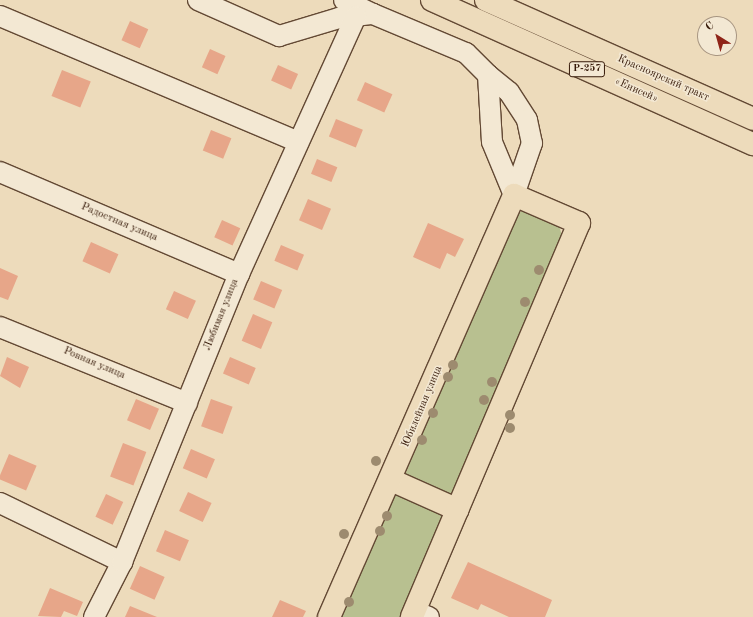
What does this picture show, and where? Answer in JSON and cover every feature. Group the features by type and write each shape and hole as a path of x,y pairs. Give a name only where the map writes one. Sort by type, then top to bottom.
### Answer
{"main road":[{"name":"«Енисей»","path":"432,0 753,144"},
{"name":"Красноярский тракт","path":"486,0 753,119"},
{"path":"418,615 458,510 579,223 514,195"},
{"name":"Юбилейная улица","path":"329,617 391,480 514,195"},
{"path":"391,480 458,510"}],"street":[{"path":"198,0 279,36 339,18 365,15"},
{"path":"344,0 365,15 466,53 488,75 509,92 527,120 532,143 514,195"},
{"name":"Любимая улица","path":"94,617 122,562 239,274 298,142 365,15"},
{"path":"0,16 298,142"},
{"path":"488,75 492,142 514,195"},
{"name":"Радостная улица","path":"0,172 239,274"},
{"name":"Ровная улица","path":"0,327 187,403"},
{"path":"0,503 122,562"}],"green space":[{"path":"525,209 559,225 562,236 451,499 404,477 515,216"},
{"path":"401,493 441,511 443,519 402,617 339,617 393,496"}],"building":[{"path":"130,21 148,29 140,48 121,40"},
{"path":"210,49 226,56 217,74 202,67"},
{"path":"278,65 298,74 291,89 271,81"},
{"path":"62,70 91,82 80,108 52,96"},
{"path":"365,82 392,94 384,112 357,100"},
{"path":"336,119 363,130 356,147 329,137"},
{"path":"211,130 231,138 223,159 203,150"},
{"path":"317,159 337,167 331,182 311,174"},
{"path":"308,199 331,209 322,230 299,220"},
{"path":"222,220 240,228 233,245 214,237"},
{"path":"428,223 464,239 455,257 447,253 440,269 413,257"},
{"path":"91,242 118,254 110,273 82,261"},
{"path":"281,245 304,255 297,270 274,261"},
{"path":"0,268 18,276 8,300 0,297"},
{"path":"261,281 282,290 274,308 253,299"},
{"path":"174,291 196,301 188,319 166,309"},
{"path":"253,314 272,322 261,349 242,341"},
{"path":"7,357 29,367 20,388 0,376"},
{"path":"230,357 256,368 249,385 223,374"},
{"path":"136,399 159,409 150,430 127,420"},
{"path":"211,399 233,407 223,434 201,426"},
{"path":"123,443 146,452 133,486 110,477"},
{"path":"191,449 215,459 207,478 183,468"},
{"path":"9,454 37,466 26,491 0,480 0,475"},
{"path":"188,492 212,503 203,522 179,511"},
{"path":"106,494 123,502 113,525 95,517"},
{"path":"165,530 189,540 180,561 156,551"},
{"path":"468,562 552,600 545,617 509,617 481,604 478,610 451,598"},
{"path":"140,566 165,577 154,600 130,589"},
{"path":"50,588 83,602 77,616 64,611 61,617 38,616"},
{"path":"280,600 306,611 303,617 272,617"},
{"path":"130,606 157,617 125,617"}]}
